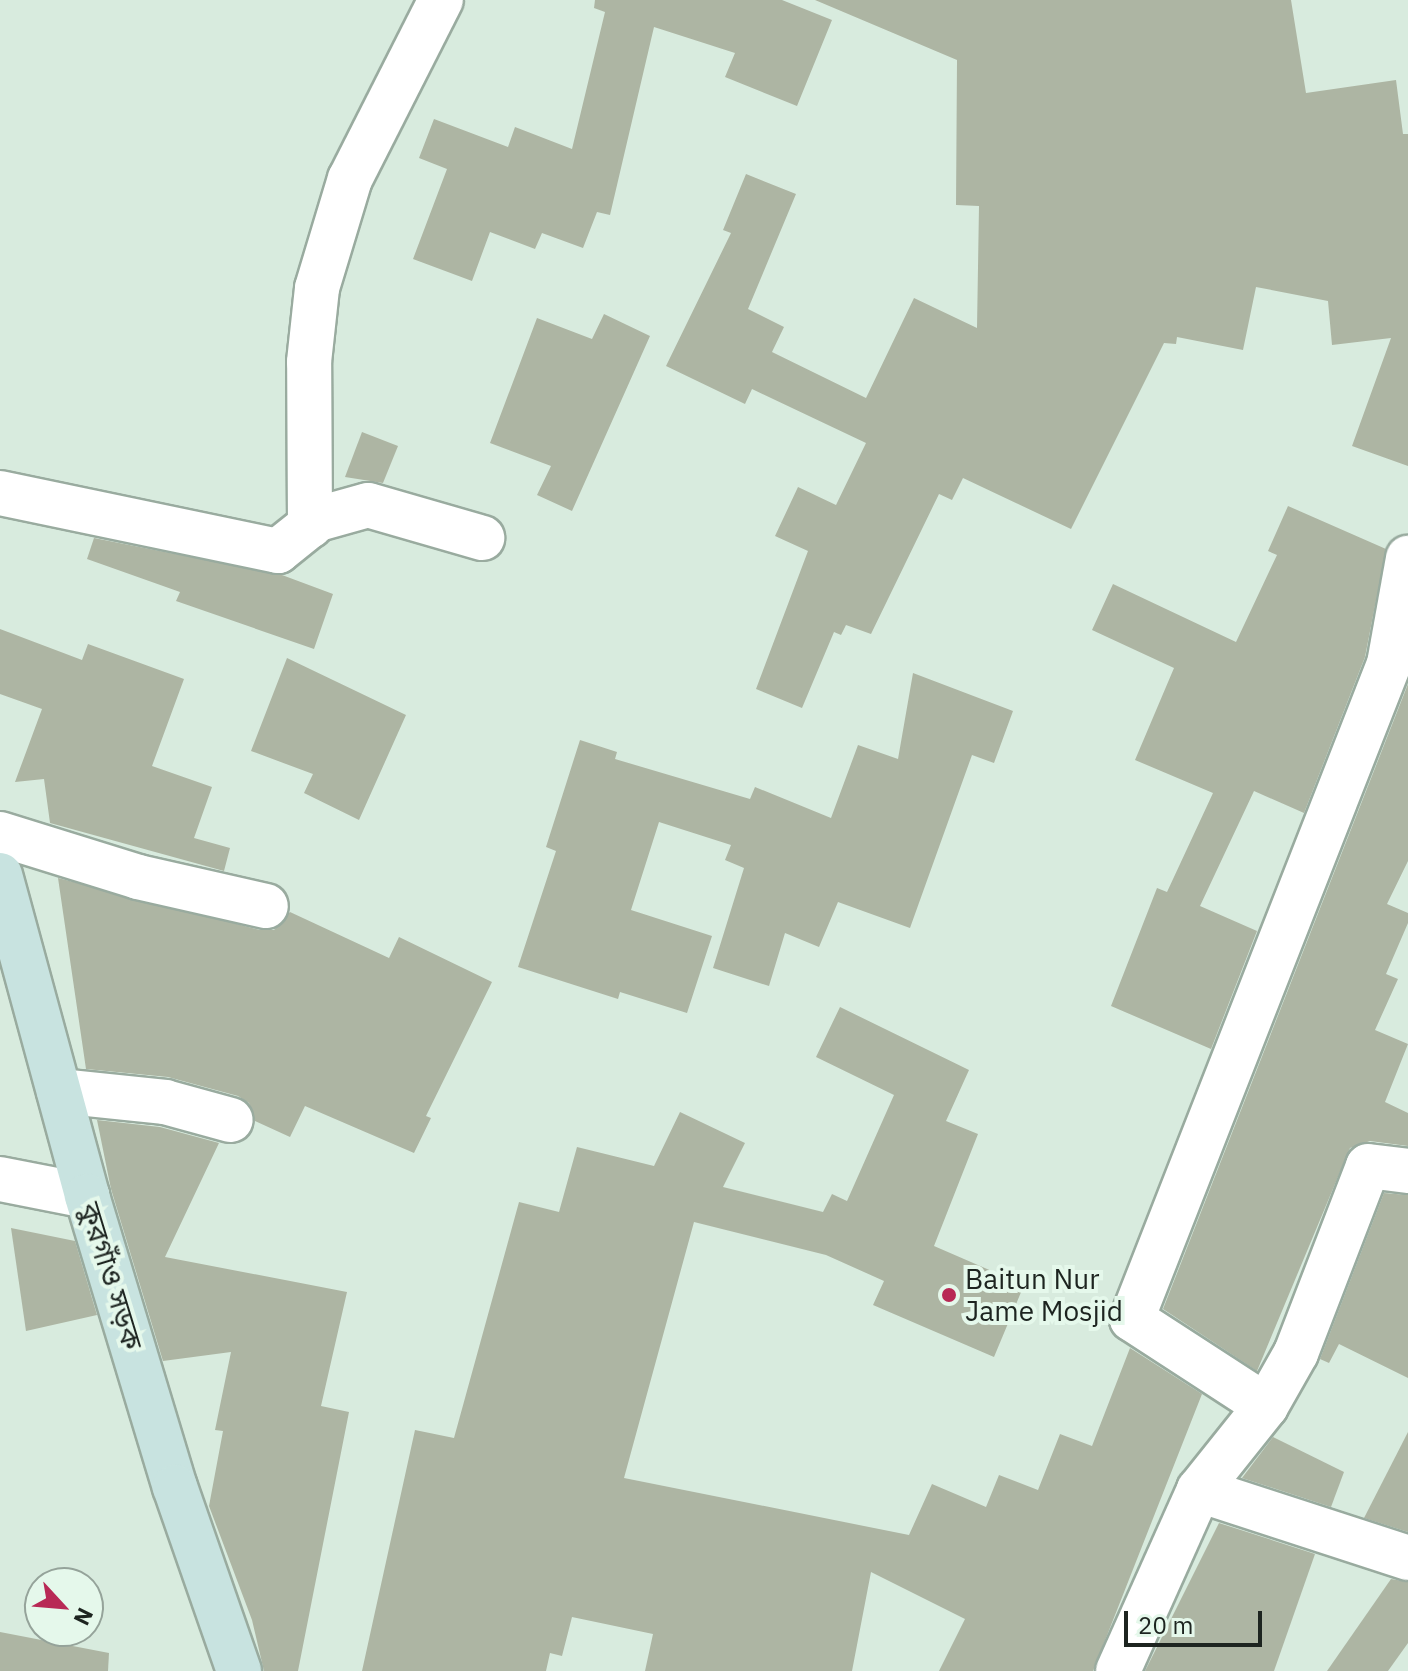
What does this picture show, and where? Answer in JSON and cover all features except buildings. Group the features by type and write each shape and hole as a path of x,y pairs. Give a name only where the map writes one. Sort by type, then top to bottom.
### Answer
{"street":[{"path":"310,526 309,362 317,288 350,179 441,0"},
{"path":"0,493 278,551 310,526 368,505 482,538"},
{"path":"1266,1406 1132,1319 1389,664 1408,558"},
{"path":"0,834 138,877 266,906"},
{"name":"কুরগাঁও সড়ক","path":"0,875 12,962 59,1091 87,1196 175,1487 239,1671"},
{"path":"59,1091 165,1102 231,1120"},
{"path":"1118,1671 1199,1490 1266,1406 1296,1353 1368,1166 1408,1171"},
{"path":"0,1179 87,1196"},
{"path":"1199,1490 1408,1558"}],"place":[{"name":"Baitun Nur Jame Mosjid","path":"949,1295"}]}
